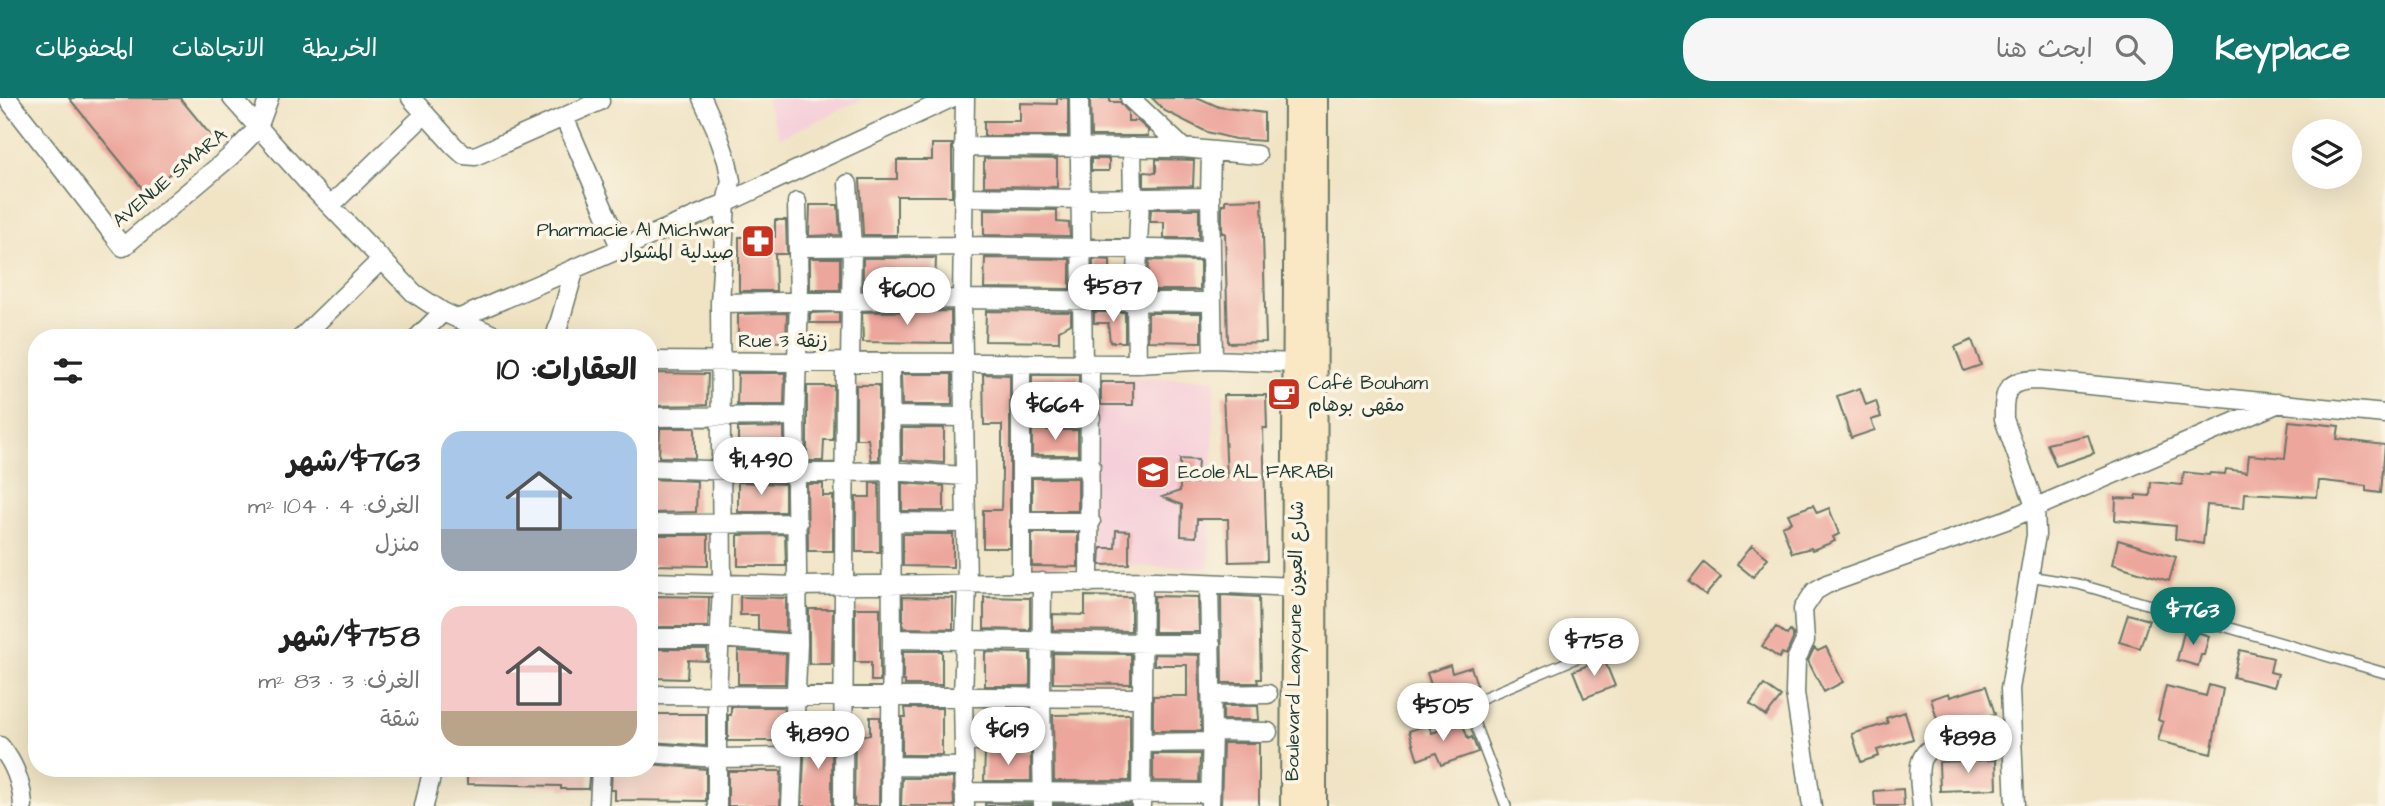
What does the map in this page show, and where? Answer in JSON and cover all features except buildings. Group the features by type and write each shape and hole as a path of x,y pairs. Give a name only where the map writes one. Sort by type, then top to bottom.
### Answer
{"street":[{"name":"AVENUE SMARA","path":"7,98 123,247 232,155 258,128"},
{"path":"232,98 414,293 451,316 480,329"},
{"path":"258,128 269,98"},
{"path":"411,98 454,146 464,155 475,156 599,99"},
{"path":"702,98 716,129 731,181 726,203 720,303 722,585 717,695 717,806"},
{"path":"431,329 451,316 575,268 726,203 951,98"},
{"path":"965,98 962,299 967,584 963,696 965,799 1210,800 1212,695 1209,584"},
{"path":"1079,98 1082,301 1091,418 1089,583"},
{"path":"1130,98 1183,148"},
{"name":"Boulevard Laayoune شارع العيون","path":"1293,806 1297,98"},
{"name":"Boulevard Laayoune شارع العيون","path":"1314,806 1315,98"},
{"path":"330,206 425,114"},
{"path":"564,117 620,247"},
{"path":"963,147 1183,148 1257,155"},
{"path":"1132,147 1139,251 1136,300 1137,364"},
{"path":"1211,152 1213,360"},
{"path":"843,806 842,586 852,247 848,184"},
{"path":"964,197 1210,197"},
{"path":"791,806 797,644 797,202"},
{"path":"799,247 963,246 1139,251 1211,250"},
{"path":"309,329 382,259"},
{"path":"558,329 575,268"},
{"path":"720,303 962,299 1212,302"},
{"name":"Rue 3 زنقة","path":"658,361 1137,364 1213,360 1295,363"},
{"path":"890,362 890,806"},
{"path":"1021,363 1021,582"},
{"path":"2015,806 2010,690 2036,535 2035,506 2004,419 2005,395 2009,387 2016,381 2038,380 2385,414"},
{"path":"1812,806 1795,693 1796,660 1805,641 1802,614 1811,597 1827,584 2006,520 2282,402"},
{"path":"658,417 795,416"},
{"path":"890,416 964,416"},
{"path":"1021,419 1091,418"},
{"path":"1021,467 1091,467"},
{"path":"658,468 797,473 891,471 964,476"},
{"path":"891,522 965,523"},
{"path":"1020,522 1091,522"},
{"path":"658,524 798,523"},
{"path":"658,582 891,586 1156,581 1295,587"},
{"path":"1042,582 1043,800"},
{"path":"1141,799 1143,583"},
{"path":"658,638 719,638 797,644"},
{"path":"892,639 1211,644"},
{"path":"1212,695 1268,694"},
{"path":"658,695 796,698 1142,698"},
{"path":"1142,743 1268,732"},
{"path":"964,741 1041,741"},
{"path":"1922,806 1920,765 1930,747 1943,741 2013,741"},
{"path":"0,746 15,768 23,806"},
{"path":"658,753 716,758 792,757"},
{"path":"890,766 964,767"},
{"path":"424,806 431,777"},
{"path":"599,806 601,777"}],"lane":[{"path":"2028,576 2078,584 2385,673"},
{"path":"1506,806 1474,722 1472,706 1479,699 1631,635"}],"shaded area":[{"path":"765,98 865,98 780,138"},
{"name":"Ecole AL FARABI","path":"1095,377 1215,379 1209,568 1093,565"}],"place":[{"name":"Pharmacie Al Michwar صيدلية المشوار","path":"758,241"},
{"name":"Café Bouham مقهى بوهام","path":"1284,394"},
{"name":"Ecole AL FARABI","path":"1153,472"}]}
